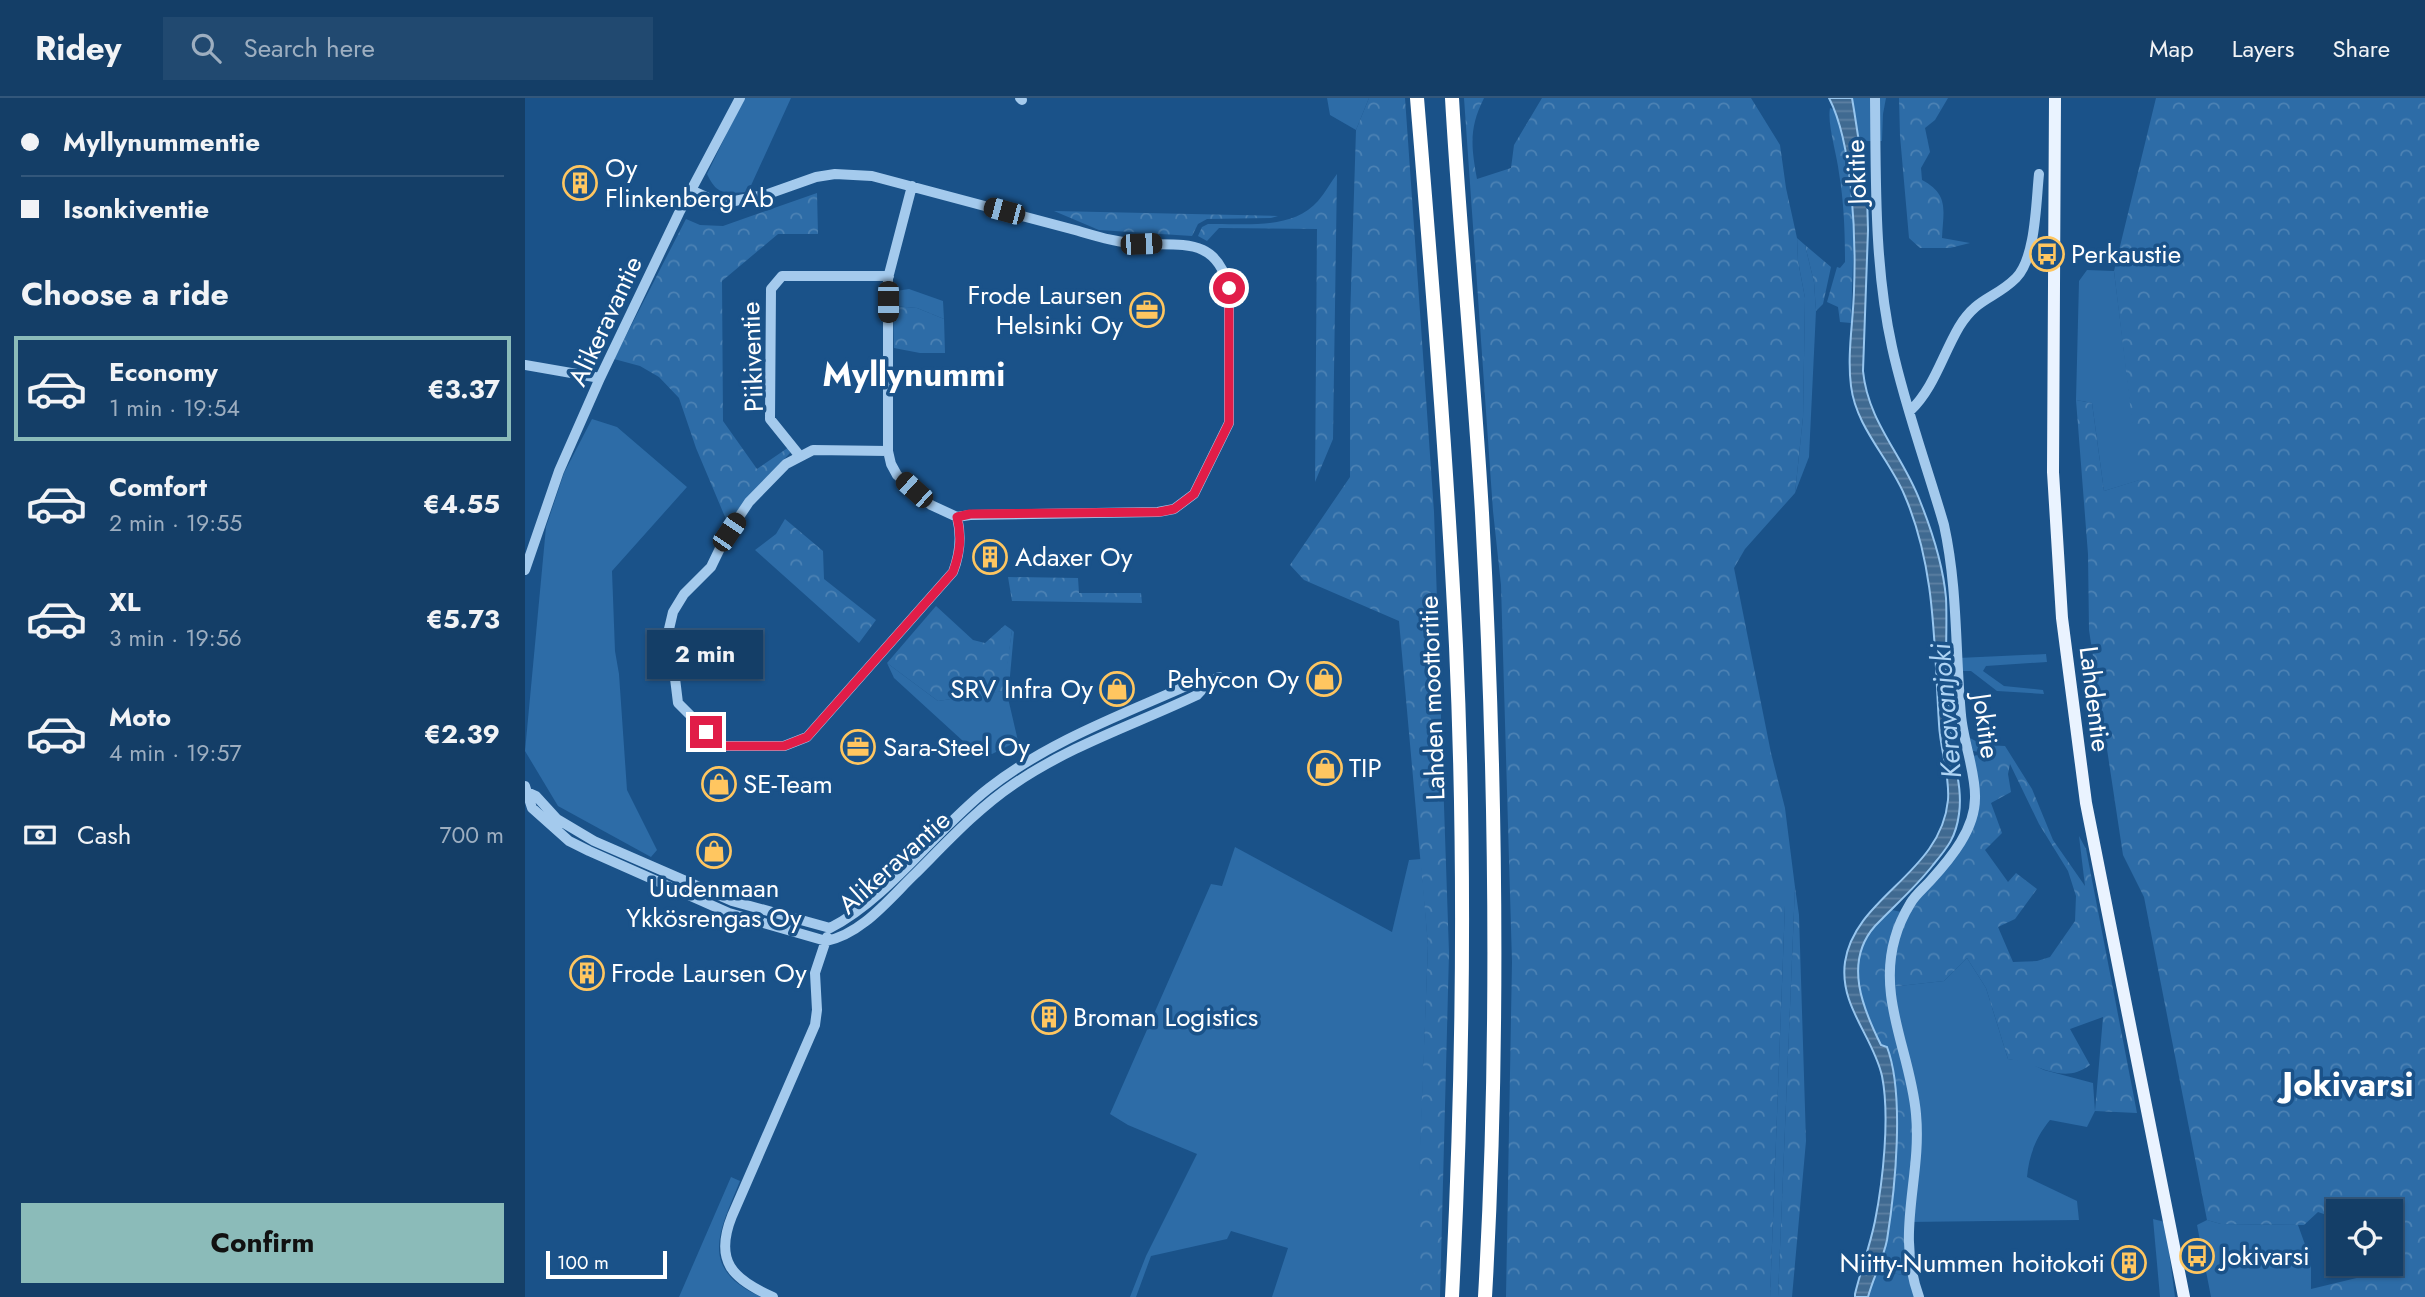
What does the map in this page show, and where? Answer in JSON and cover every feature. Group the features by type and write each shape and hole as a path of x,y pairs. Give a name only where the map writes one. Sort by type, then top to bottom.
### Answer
{"highway":[{"name":"Lahden moottoritie","path":"1417,98 1437,347 1456,648 1462,952 1457,1197 1452,1297"},
{"path":"1452,98 1481,497 1489,647 1494,956 1491,1198 1485,1297"}],"main road":[{"name":"Lahdentie","path":"2055,98 2053,472 2062,618 2086,803 2184,1297"}],"street":[{"name":"Alikeravantie","path":"525,570 559,471 600,378 691,190 740,98"},
{"name":"Jokitie","path":"1875,98 1876,185 1883,292 1892,347 1951,555 1956,595 1961,719 1976,798 1969,825 1951,858 1910,902 1895,936 1889,965 1892,1013 1916,1113 1916,1161 1908,1222 1908,1258 1919,1297"},
{"path":"691,190 715,201 730,202 768,194 816,177 853,174 871,176 912,186 1104,238 1141,244 1182,243 1192,245 1210,255 1226,275 1229,288 1229,423 1194,494 1174,509 1140,514 970,514 957,517 931,505 897,475 888,452 889,276 912,186"},
{"path":"1910,411 1923,398 1958,328 1971,310 1980,301 2015,279 2022,269 2029,248 2039,174"},
{"name":"Piikiventie","path":"799,456 770,419 771,289 782,276 889,276"},
{"path":"525,365 600,378"},
{"path":"888,452 813,450 786,464 749,502 725,538 711,567 684,594 673,612 669,629 678,703 721,746 784,746 807,737 953,572 960,554 960,528 957,517"},
{"name":"Alikeravantie","path":"1215,679 1197,695 1080,746 1013,784 977,814 862,923 838,939 826,941 729,913 589,851 569,841 532,808 526,791 537,796 557,819 594,841 732,901 830,928 855,913 971,803 1028,761 1077,735 1193,683 1215,679"},
{"path":"773,1297 743,1283 735,1276 729,1265 724,1242 732,1216 812,1034 817,1010 815,973 830,928"}],"green space":[{"path":"744,98 791,98 748,192 723,192 707,174"},
{"path":"1327,98 1369,98 1356,130 1330,115"},
{"path":"1369,98 1405,98 1434,512 1449,953 1440,1297 1414,1297 1428,945 1399,621 1304,580 1290,565 1350,477 1350,320 1356,130"},
{"path":"1464,98 1484,98 1473,137 1477,179 1511,168 1514,145 1542,98 1751,98 1780,145 1805,298 1803,417 1795,493 1745,549 1734,568 1771,753 1785,808 1785,905 1770,1297 1506,1297 1512,962 1501,585 1493,511"},
{"path":"1852,98 1886,98 1882,141 1859,141"},
{"path":"1899,98 1948,98 1935,120 1925,128 1930,152 1921,168 1922,180 1941,198 1942,238 1970,243 1950,248 1920,248 1909,238"},
{"path":"2156,98 2425,98 2425,1297 2311,1297 2311,1289 2365,1276 2403,1276 2403,1199 2326,1199 2326,1215 2318,1212 2304,1225 2221,1224 2207,1220 2144,897 2123,855 2089,630 2088,554 2076,400 2092,403 2104,491 2139,480 2114,271"},
{"path":"1830,108 1835,110 1846,156 1854,230 1851,323 1840,322 1838,307 1827,302 1837,267 1840,268 1845,262 1842,195 1831,131"},
{"path":"1337,174 1333,439 1315,482 1317,229 1219,228 1207,241 1198,236 1202,227 1208,224 1266,223 1295,217 1318,201"},
{"path":"817,193 818,234 778,234 722,281 723,421 757,469 789,447 790,453 753,492 728,524 696,448 679,398 659,377 640,366 614,359 686,219 700,225 723,226"},
{"path":"1054,211 1278,216 1207,219 1198,224 1192,236 1099,230"},
{"path":"1797,238 1805,245 1814,282 1816,311 1809,457 1795,493 1803,417 1805,298"},
{"path":"1805,245 1831,267 1823,304 1816,311 1814,282"},
{"path":"2087,270 2114,271 2140,480 2104,491 2092,403 2076,400 2079,281"},
{"path":"909,289 943,301 944,319 917,308 893,306 892,297 896,291"},
{"path":"893,306 917,308 944,319 945,353 920,353 894,348"},
{"path":"592,419 617,427 687,487 612,571 615,651 627,790 657,850 651,857 558,806 525,751 546,527 564,473"},
{"path":"785,519 823,551 824,579 876,620 859,643 755,550 776,534"},
{"path":"1008,577 1078,578 1079,593 1141,593 1142,603 1012,601"},
{"path":"936,606 973,640 985,643 1005,625 1012,630 1004,691 938,701 887,663"},
{"path":"1012,630 1014,632 1008,698 1018,741 992,754 975,752 894,678 887,663 938,701 1003,691"},
{"path":"2046,654 2047,662 1986,666 1983,671 2004,686 2043,690 2044,694 1997,691 1971,671 1958,671 1958,658"},
{"path":"1970,738 1983,745 2005,746 2032,789 2053,840 2085,886 2079,836 2086,849 2137,1113 2095,1111 2103,1017 2070,1029 2090,1065 2080,1071 2060,1073 2008,1059 1986,988 1967,958 1944,981 1890,987 1916,1113 1913,1277 1877,1270 1888,1228 1897,1122 1894,1090 1887,1063 1860,995 1857,969 1864,942 1873,929 1892,910 1906,913 1951,858 1976,798 1969,757 1986,753 1973,751","holes":["2010,764 2039,824 2068,871 2076,896 2075,921 2050,957 2037,961 2013,962 1998,927 2015,919 2037,889 2016,873 2008,882 1985,850 2002,833 1991,803 2011,792 2008,774"]},
{"path":"1785,808 1795,887 1778,1297 1770,1297 1785,905"},
{"path":"1235,847 1392,932 1409,860 1421,859 1428,945 1415,1297 1272,1297 1288,1248 1231,1231 1227,1239 1151,1256 1136,1297 1130,1297 1146,1256 1197,1154 1128,1125 1110,1114 1211,884 1222,886"},
{"path":"1795,887 1799,915 1806,1141 1792,1297 1778,1297"},
{"path":"1967,958 1986,988 2008,1059 2025,1061 2044,1070 2093,1083 2095,1111 2087,1127 2050,1120 2034,1147 2027,1177 2077,1201 2079,1220 1908,1222 1889,987 1944,981"},
{"path":"731,1177 740,1181 721,1232 721,1261 728,1274 741,1286 761,1297 679,1297"},
{"path":"2153,1219 2165,1222 2175,1297 2160,1297"},
{"path":"2207,1220 2221,1224 2298,1225 2311,1261 2311,1297 2211,1297 2197,1225"},
{"path":"1877,1270 1913,1277 1919,1297 1868,1297"}],"water":[{"name":"Keravanjoki","path":"1829,98 1852,98 1867,194 1863,371 1866,389 1878,422 1913,484 1933,536 1942,573 1946,598 1946,661 1951,735 1960,794 1958,822 1947,847 1919,881 1875,926 1865,940 1860,955 1859,986 1881,1045 1887,1047 1896,1090 1897,1116 1893,1195 1887,1240 1868,1297 1855,1297 1855,1294 1873,1230 1881,1187 1885,1148 1884,1092 1878,1061 1847,993 1845,962 1852,939 1864,919 1930,847 1942,826 1948,791 1940,733 1932,607 1922,550 1904,494 1859,415 1851,386 1854,270 1851,192 1843,140"}],"place":[{"name":"Oy Flinkenberg Ab","path":"580,183"},
{"name":"Perkaustie","path":"2047,254"},
{"name":"Frode Laursen Helsinki Oy","path":"1147,310"},
{"name":"Adaxer Oy","path":"990,557"},
{"name":"Pehycon Oy","path":"1324,679"},
{"name":"SRV Infra Oy","path":"1117,689"},
{"name":"Sara-Steel Oy","path":"858,747"},
{"name":"TIP","path":"1325,768"},
{"name":"SE-Team","path":"719,784"},
{"name":"Uudenmaan Ykkösrengas Oy","path":"714,851"},
{"name":"Frode Laursen Oy","path":"587,973"},
{"name":"Broman Logistics","path":"1049,1017"},
{"name":"Jokivarsi","path":"2197,1256"},
{"name":"Niitty-Nummen hoitokoti","path":"2129,1263"}],"district":[{"name":"Myllynummi","path":"914,374"},
{"name":"Jokivarsi","path":"2348,1084"}],"route":[{"path":"706,732 721,746 784,746 807,737 953,572 960,554 960,528 957,517 970,514 1140,514 1174,509 1184,503 1194,494 1229,423 1229,288"}]}
